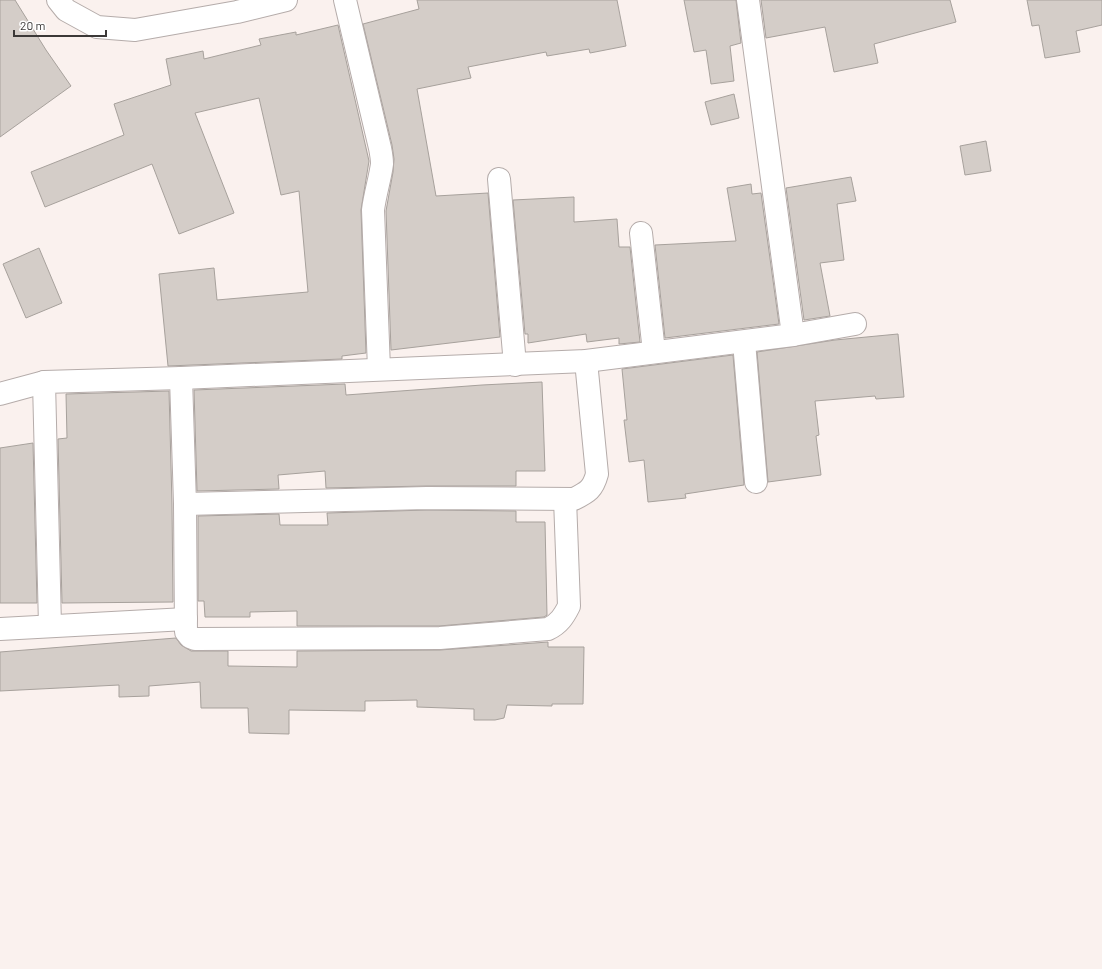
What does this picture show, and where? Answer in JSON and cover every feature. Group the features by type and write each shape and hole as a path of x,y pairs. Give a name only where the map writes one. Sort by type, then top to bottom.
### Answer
{"street":[{"path":"58,0 66,10 97,27 135,30 236,12 286,0"},
{"path":"345,0 382,160 380,180 375,194 373,210 379,369"},
{"path":"748,0 793,335"},
{"path":"499,179 515,365"},
{"path":"641,233 654,352"},
{"path":"0,394 44,382 181,378 586,361 744,342 855,324"},
{"path":"744,342 756,482"},
{"path":"185,504 427,498 574,499 590,490 595,483 597,474 586,361"},
{"path":"181,378 185,504 186,632 195,640 440,638 548,629 561,620 569,606 565,499"},
{"path":"44,382 50,626"},
{"path":"0,629 186,619"}],"building":[{"path":"0,0 15,0 46,50 71,86 0,137"},
{"path":"417,0 617,0 626,46 590,53 589,49 547,56 546,52 468,67 471,78 417,89 436,196 488,193 500,337 391,350 386,211 394,159 363,24 419,9"},
{"path":"684,0 736,0 741,43 730,46 734,81 711,84 706,50 694,52"},
{"path":"761,0 950,0 956,22 874,44 878,63 834,72 825,27 766,38"},
{"path":"1027,0 1102,0 1102,25 1076,31 1080,52 1045,58 1039,25 1032,26"},
{"path":"338,25 369,161 361,210 366,353 342,356 342,359 168,366 159,274 214,268 217,300 308,292 299,191 281,195 259,98 195,113 234,213 179,234 152,164 45,207 31,172 124,135 114,104 171,85 166,59 203,51 204,59 261,45 259,39 296,32 296,35"},
{"path":"734,94 739,118 711,125 705,102"},
{"path":"986,141 991,171 965,175 960,146"},
{"path":"851,177 856,201 837,204 844,260 820,263 830,316 804,320 786,188"},
{"path":"751,184 752,194 761,193 779,324 665,338 655,245 736,241 727,188"},
{"path":"574,197 574,222 617,219 619,247 630,247 640,342 619,344 619,338 587,342 586,334 528,343 528,334 525,334 513,200"},
{"path":"39,248 62,303 26,318 3,264"},
{"path":"898,334 904,397 876,399 875,396 815,401 819,435 816,436 821,475 768,482 757,352 835,340"},
{"path":"733,355 744,485 685,494 686,498 648,502 644,460 629,462 624,420 627,420 622,369"},
{"path":"542,382 545,471 516,471 516,486 326,488 325,471 278,475 279,489 197,491 194,390 345,384 346,395"},
{"path":"169,391 173,602 62,603 58,439 67,438 66,394"},
{"path":"33,443 37,603 0,603 0,448"},
{"path":"427,510 516,511 516,522 545,522 547,615 544,617 439,626 297,626 297,611 250,612 250,617 205,617 204,601 198,601 198,516 279,514 280,525 328,525 327,513"},
{"path":"176,638 181,645 191,651 228,651 228,666 297,667 297,651 440,650 548,642 548,647 584,647 583,704 552,704 552,706 507,705 504,718 495,720 474,720 474,709 417,707 417,700 365,701 365,711 289,710 289,734 249,733 248,708 201,708 200,682 149,686 149,696 119,697 119,685 0,691 0,652"}]}
